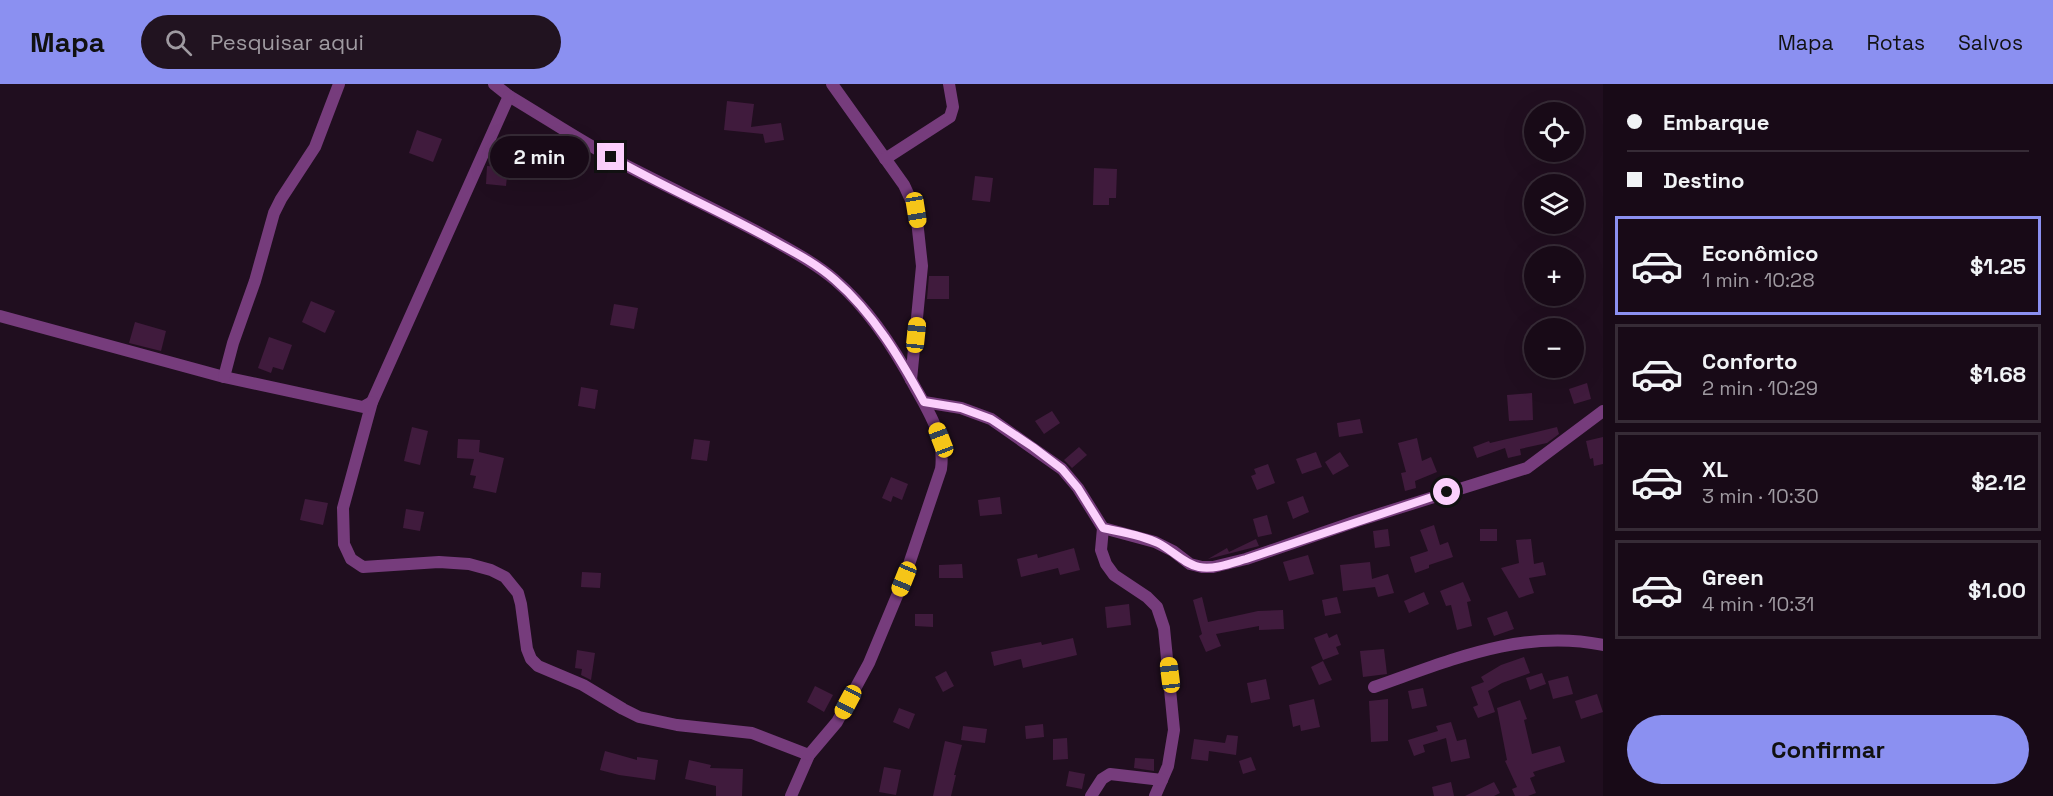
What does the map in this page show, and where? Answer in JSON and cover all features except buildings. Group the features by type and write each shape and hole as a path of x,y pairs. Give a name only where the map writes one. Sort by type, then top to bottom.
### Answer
{"street":[{"path":"224,377 274,213 315,147 339,84"},
{"path":"494,84 509,96 632,169 723,213 807,259 834,279 854,298 878,327 924,402 941,440 943,454 941,469 904,579 869,663 837,722 809,755 791,796"},
{"path":"832,84 911,196 916,210 922,266 911,380"},
{"path":"885,159 950,117 952,107 949,84"},
{"path":"509,96 372,402 344,508 344,544 351,560 356,564 372,567 440,562 469,564 491,570 505,577 518,592 527,649 531,659 538,666 583,685 623,710 639,717 676,725 752,733 809,755"},
{"path":"0,316 224,377 363,407 372,402"},
{"path":"924,402 961,408 991,419 1062,469 1078,488 1103,528 1101,550 1106,564 1114,575 1147,597 1157,607 1164,628 1174,730 1168,766 1155,796"},
{"path":"1103,528 1155,542 1173,551 1190,564 1202,567 1235,562 1527,468 1603,411"},
{"path":"1374,687 1475,653 1524,641 1556,639 1603,645"},
{"path":"1091,796 1102,779 1110,774 1162,780"}],"route":[{"path":"611,157 723,213 807,259 834,279 866,312 878,327 924,402 961,408 991,419 1062,469 1078,488 1103,528 1155,542 1173,551 1190,564 1213,567 1246,559 1447,492"}]}
